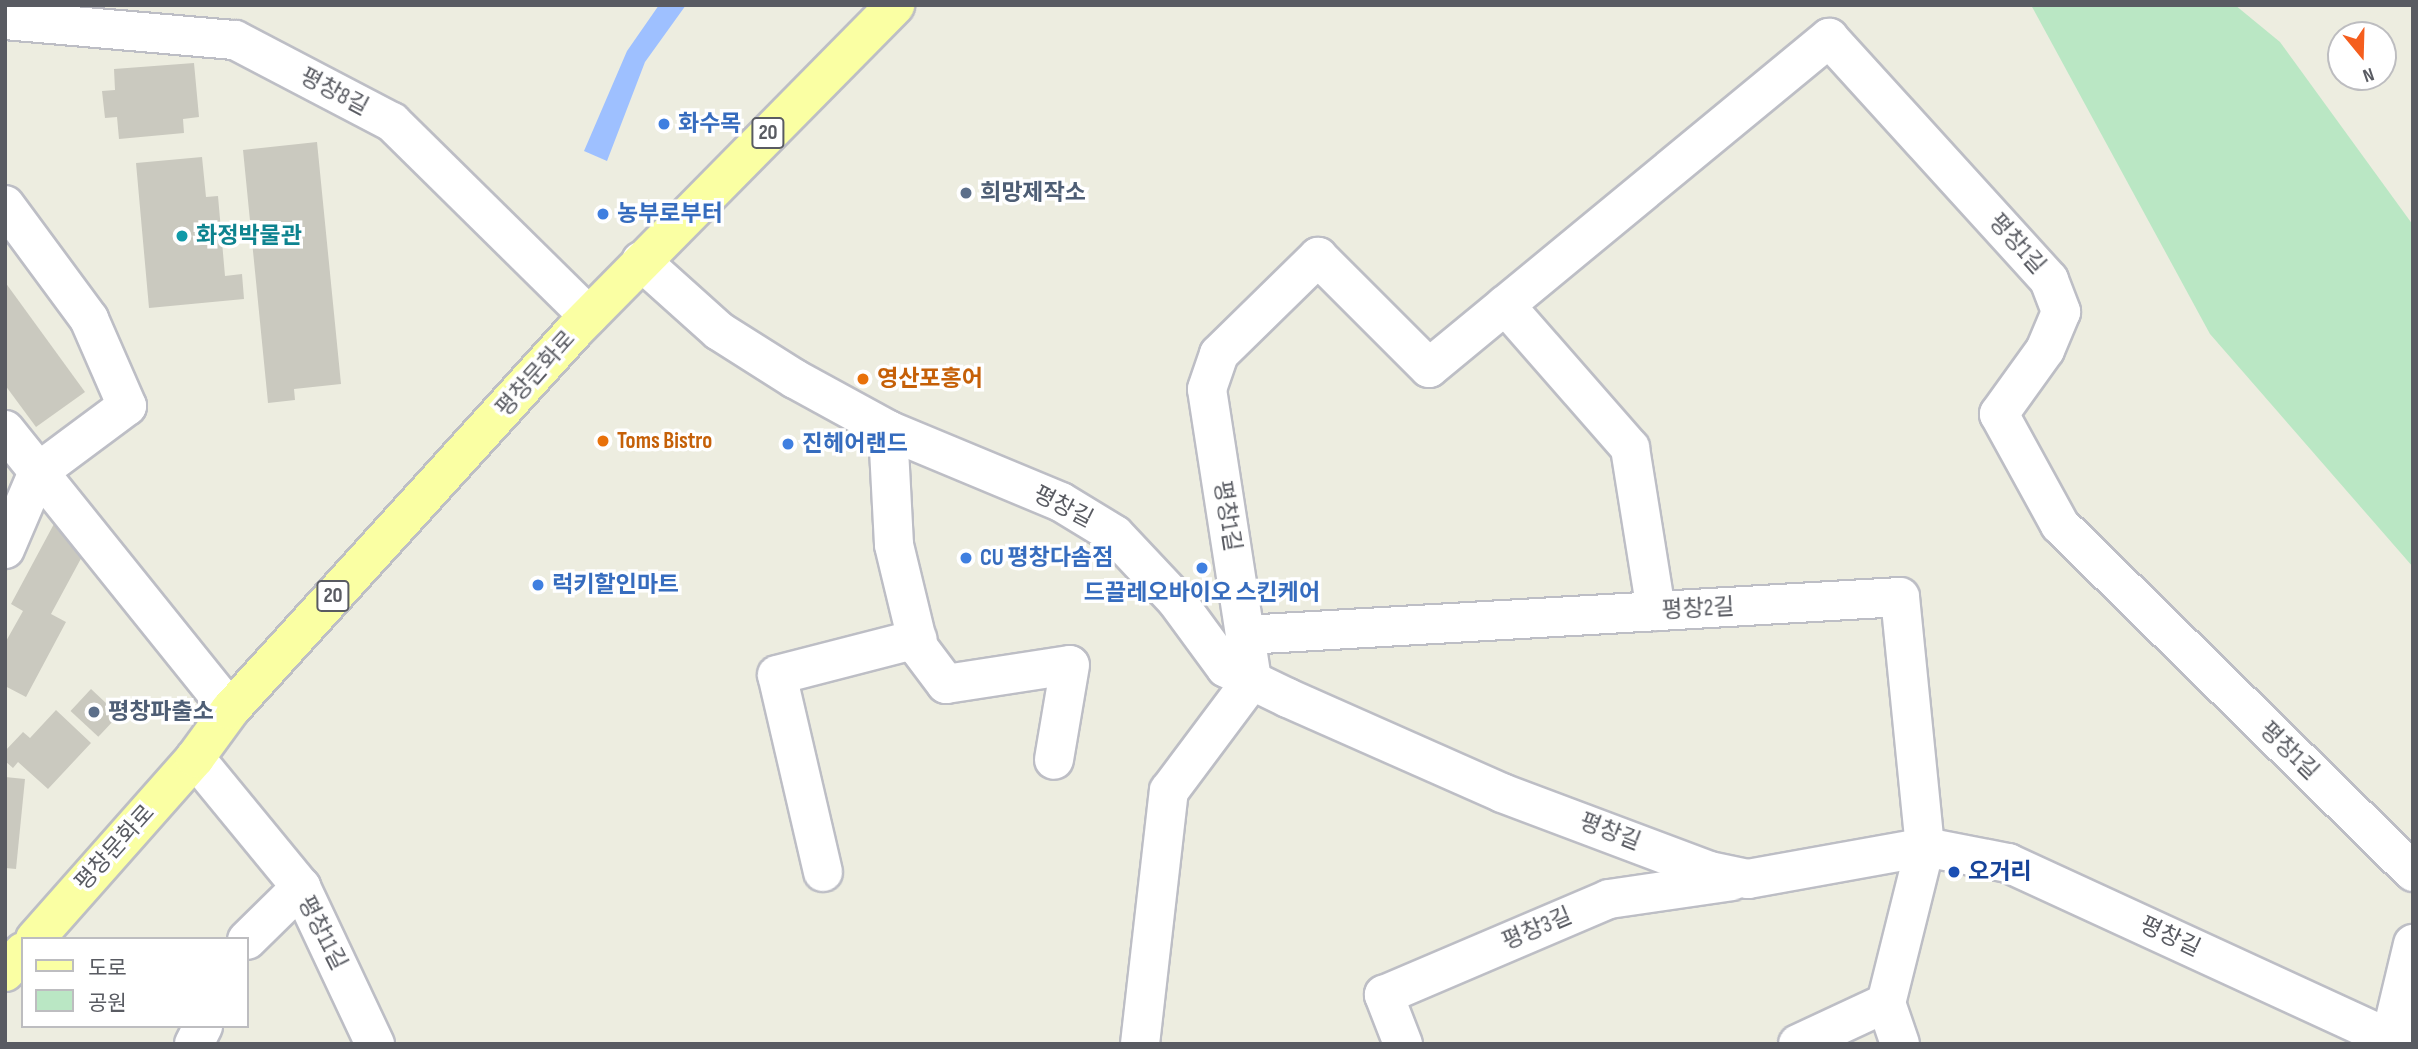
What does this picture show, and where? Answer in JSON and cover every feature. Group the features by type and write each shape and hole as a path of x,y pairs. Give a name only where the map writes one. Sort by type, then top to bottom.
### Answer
{"main road":[{"name":"평창문화로","path":"37,937 195,758 230,710 589,316 895,5"},
{"path":"5,972 21,954"}],"street":[{"name":"평창8길","path":"5,20 235,40 392,122 589,316"},
{"name":"평창1길","path":"1252,680 1207,389 1219,354 1318,257 1429,368 1829,38 2049,280 2061,312 2045,351 1999,414 2060,525 2413,872"},
{"path":"5,205 89,319 127,406 38,472 5,549"},
{"name":"평창길","path":"641,261 719,331 888,430 1061,502 1115,535 1176,600 1226,668 1502,793 1710,870 1748,879 1925,847 2008,863 2389,1043"},
{"path":"1505,306 1630,448 1656,611"},
{"path":"5,430 230,710"},
{"path":"888,430 894,545 917,639 946,684 1070,665 1054,760"},
{"name":"평창2길","path":"1245,635 1900,597 1925,847"},
{"path":"823,872 777,675 917,639"},
{"path":"1140,1044 1169,791 1252,680"},
{"path":"195,758 301,887"},
{"path":"1900,1044 1886,1003 1925,847"},
{"name":"평창3길","path":"1403,1044 1384,995 1609,899 1748,879"},
{"name":"평창11길","path":"248,939 301,887 375,1044"},
{"path":"2389,1043 2413,944"},
{"path":"1797,1044 1886,1003"},
{"path":"194,1044 202,1028"}],"green space":[{"path":"2031,5 2235,5 2280,42 2413,225 2413,567 2210,334"}],"water":[{"path":"659,5 686,5 645,62 607,161 584,151 627,51"}],"building":[{"path":"194,63 199,117 183,119 184,133 119,139 117,117 105,118 102,91 115,90 114,69"},
{"path":"317,142 341,384 294,389 295,400 268,403 243,150"},
{"name":"화정박물관","path":"202,157 206,197 218,196 225,276 242,274 244,299 149,308 136,163"},
{"path":"5,282 85,392 36,427 5,385"},
{"path":"55,522 91,540 51,614 66,622 26,697 5,686 5,643 23,611 11,604"},
{"name":"평창파출소","path":"91,689 119,715 98,737 71,711"},
{"path":"56,710 91,743 48,789 18,762 13,768 5,761 5,751 23,732 30,738"},
{"path":"5,777 25,779 16,869 5,868"}],"place":[{"name":"화수목","path":"664,124"},
{"name":"희망제작소","path":"966,193"},
{"name":"농부로부터","path":"603,214"},
{"name":"화정박물관","path":"182,236"},
{"name":"영산포홍어","path":"863,379"},
{"name":"Toms Bistro","path":"603,441"},
{"name":"진헤어랜드","path":"788,444"},
{"name":"CU 평창다솜점","path":"966,558"},
{"name":"드끌레오바이오 스킨케어","path":"1202,568"},
{"name":"럭키할인마트","path":"538,585"},
{"name":"평창파출소","path":"94,712"},
{"name":"오거리","path":"1954,872"}]}
